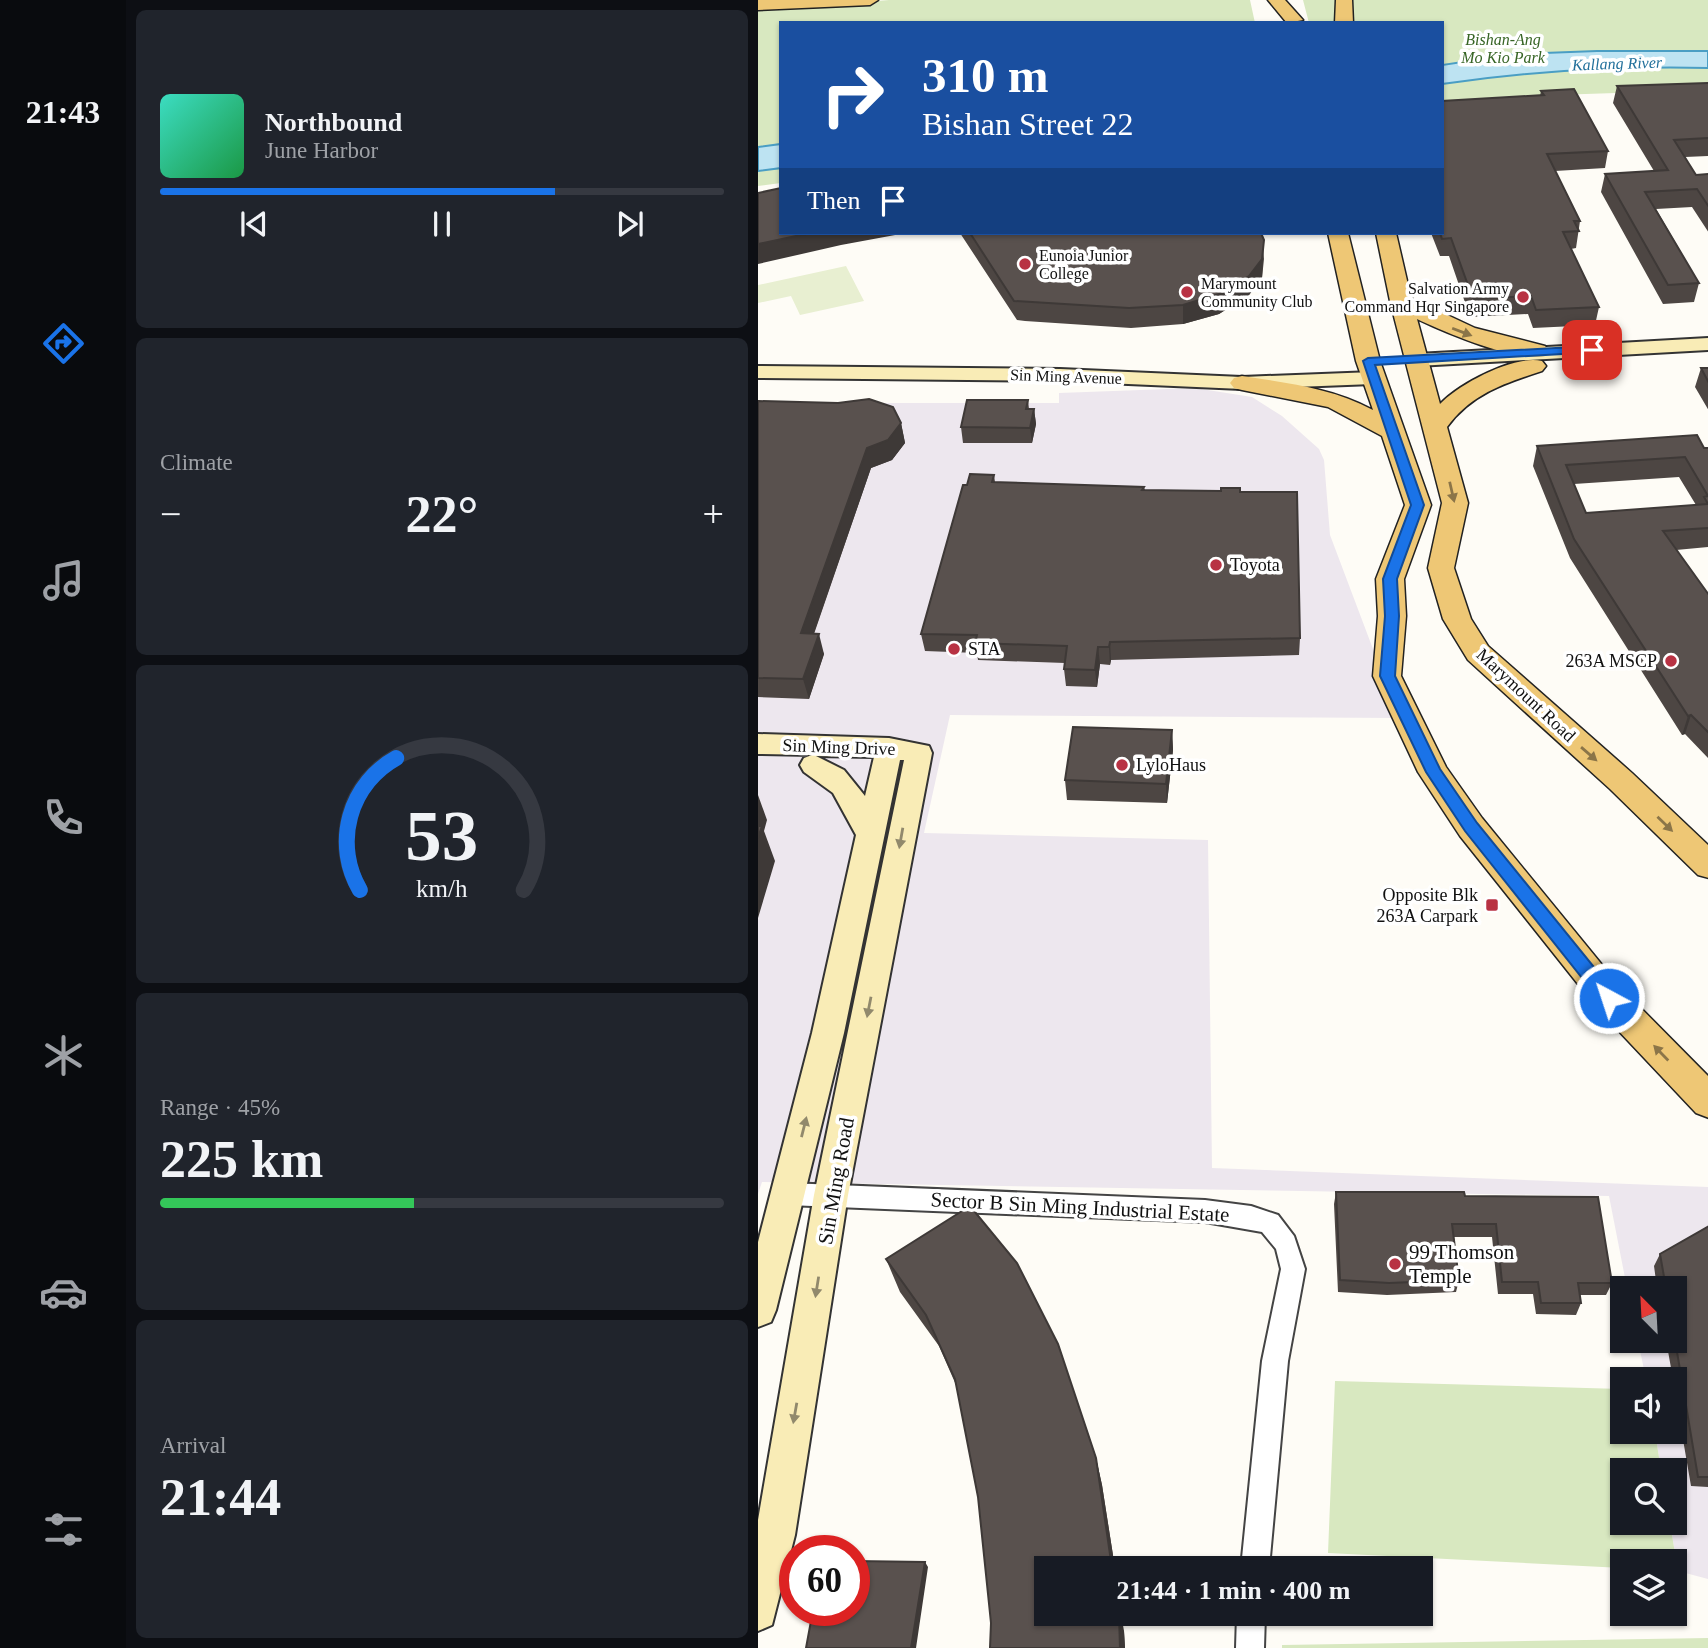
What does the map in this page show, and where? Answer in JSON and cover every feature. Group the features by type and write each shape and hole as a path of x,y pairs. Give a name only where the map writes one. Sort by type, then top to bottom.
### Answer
{"main road":[{"path":"758,5 871,0"},
{"path":"1276,0 1294,21"},
{"path":"1290,0 1294,21"},
{"path":"1344,0 1344,21"},
{"path":"1338,235 1371,370 1418,505 1390,579 1392,616 1387,676 1434,772 1471,827 1609,998 1708,1102"},
{"name":"Marymount Road","path":"1386,235 1401,301 1455,503 1441,568 1457,618 1478,653 1621,782 1708,866"},
{"path":"1401,301 1460,331 1536,358 1708,356"},
{"path":"1371,370 1708,344"},
{"path":"1435,426 1448,407 1465,391 1536,358"},
{"name":"Sin Ming Avenue","path":"758,362 1110,363 1251,369 1371,370"},
{"name":"Sin Ming Avenue","path":"758,372 1051,375 1242,383 1371,370"},
{"path":"1242,383 1327,396 1361,410 1391,431"},
{"name":"Sin Ming Drive","path":"758,744 917,761"},
{"path":"758,1310 827,1033 887,758"},
{"name":"Sin Ming Drive","path":"758,763 814,765 887,758"},
{"name":"Sin Ming Road","path":"758,1611 775,1535 832,1195 917,761"},
{"path":"814,765 831,772 843,782 871,836"}],"street":[{"name":"Sector B Sin Ming Industrial Estate","path":"788,1194 1205,1210 1251,1217 1270,1223 1286,1244 1293,1269 1275,1361 1256,1556"},
{"path":"1250,1648 1251,1626"}],"shaded area":[{"path":"1195,388 1252,397 1282,416 1319,449 1324,460 1330,535 1399,718 950,715 924,833 1208,840 1212,1168 1708,1187 1708,1579 1687,1573 1687,1549 1674,1549 1672,1535 1687,1535 1687,1458 1659,1458 1657,1444 1687,1444 1687,1367 1643,1367 1641,1353 1687,1353 1687,1276 1625,1276 1609,1196 762,1182 758,1194 758,403 1059,403 1059,393"}],"green space":[{"path":"889,0 1250,0 1255,21 779,21 779,183 758,186 758,11"},
{"name":"Bishan-Ang Mo Kio Park","path":"1303,0 1708,0 1708,90 1497,97 1478,99 1444,110 1444,21 1308,21"},
{"path":"846,266 864,301 800,315 791,296 758,303 758,285"},
{"path":"1335,1381 1610,1389 1610,1444 1657,1444 1659,1458 1610,1458 1610,1535 1672,1535 1674,1549 1610,1549 1610,1567 1433,1558 1433,1556 1328,1553"},
{"path":"1709,1638 1708,1648 1282,1648 1282,1645"}],"water":[{"name":"Kallang River","path":"1708,51 1708,68 1575,70 1444,84 1444,65 1516,54"},
{"path":"779,144 779,168 758,171 758,147"}],"building":[{"path":"1709,83 1709,138 1674,140 1696,175 1709,174 1709,207 1697,189 1645,192 1699,283 1668,285 1605,174 1668,170 1617,86"},
{"path":"1574,89 1608,151 1547,154 1580,221 1574,221 1579,231 1563,232 1599,307 1536,310 1531,296 1473,299 1451,238 1442,239 1441,235 1444,235 1444,101 1544,95 1541,91"},
{"path":"779,188 779,235 801,235 758,244 758,193"},
{"path":"971,235 1262,235 1264,240 1262,259 1249,276 1219,294 1183,305 1129,308 1014,301"},
{"path":"1701,368 1709,368 1709,383"},
{"path":"869,399 893,407 901,423 888,440 867,448 801,633 819,634 803,679 758,678 758,401 838,403"},
{"path":"967,400 1028,400 1026,409 1034,409 1030,428 961,427"},
{"path":"1697,435 1704,448 1709,448 1709,528 1663,531 1709,595 1709,733 1691,715 1688,716 1574,539 1537,446","holes":["1685,457 1708,496 1704,497 1708,504 1586,513 1566,465"]},
{"path":"970,474 994,475 992,482 1144,487 1142,490 1221,491 1221,488 1240,488 1240,492 1297,492 1300,638 1110,642 1109,647 1098,647 1095,670 1064,669 1067,646 975,643 977,635 921,634 963,485 967,485"},
{"path":"1073,727 1172,730 1166,784 1065,780"},
{"path":"1336,1192 1464,1192 1465,1196 1598,1197 1610,1283 1578,1283 1581,1303 1541,1303 1538,1282 1502,1282 1496,1224 1452,1224 1459,1280 1389,1283 1340,1280"},
{"path":"970,1206 1017,1263 1058,1344 1096,1458 1110,1556 1034,1556 1034,1626 1119,1626 1120,1648 990,1648 991,1623 978,1497 955,1379 926,1315 886,1259"},
{"path":"1709,1226 1709,1477 1698,1477 1687,1411 1687,1367 1680,1367 1677,1353 1687,1353 1687,1276 1664,1276 1660,1254"},
{"path":"870,1561 925,1562 911,1648 806,1648 810,1626 870,1626"}],"place":[{"name":"Eunoia Junior College","path":"1025,264"},
{"name":"Marymount Community Club","path":"1187,292"},
{"name":"Salvation Army Command Hqr Singapore","path":"1523,297"},
{"name":"Toyota","path":"1216,565"},
{"name":"STA","path":"954,649"},
{"name":"263A MSCP","path":"1671,661"},
{"name":"LyloHaus","path":"1122,765"},
{"name":"Opposite Blk 263A Carpark","path":"1492,905"},
{"name":"99 Thomson Temple","path":"1395,1264"}],"route":[{"path":"1592,350 1368,361 1418,505 1390,579 1392,616 1387,676 1434,772 1471,827 1609,998"}]}
